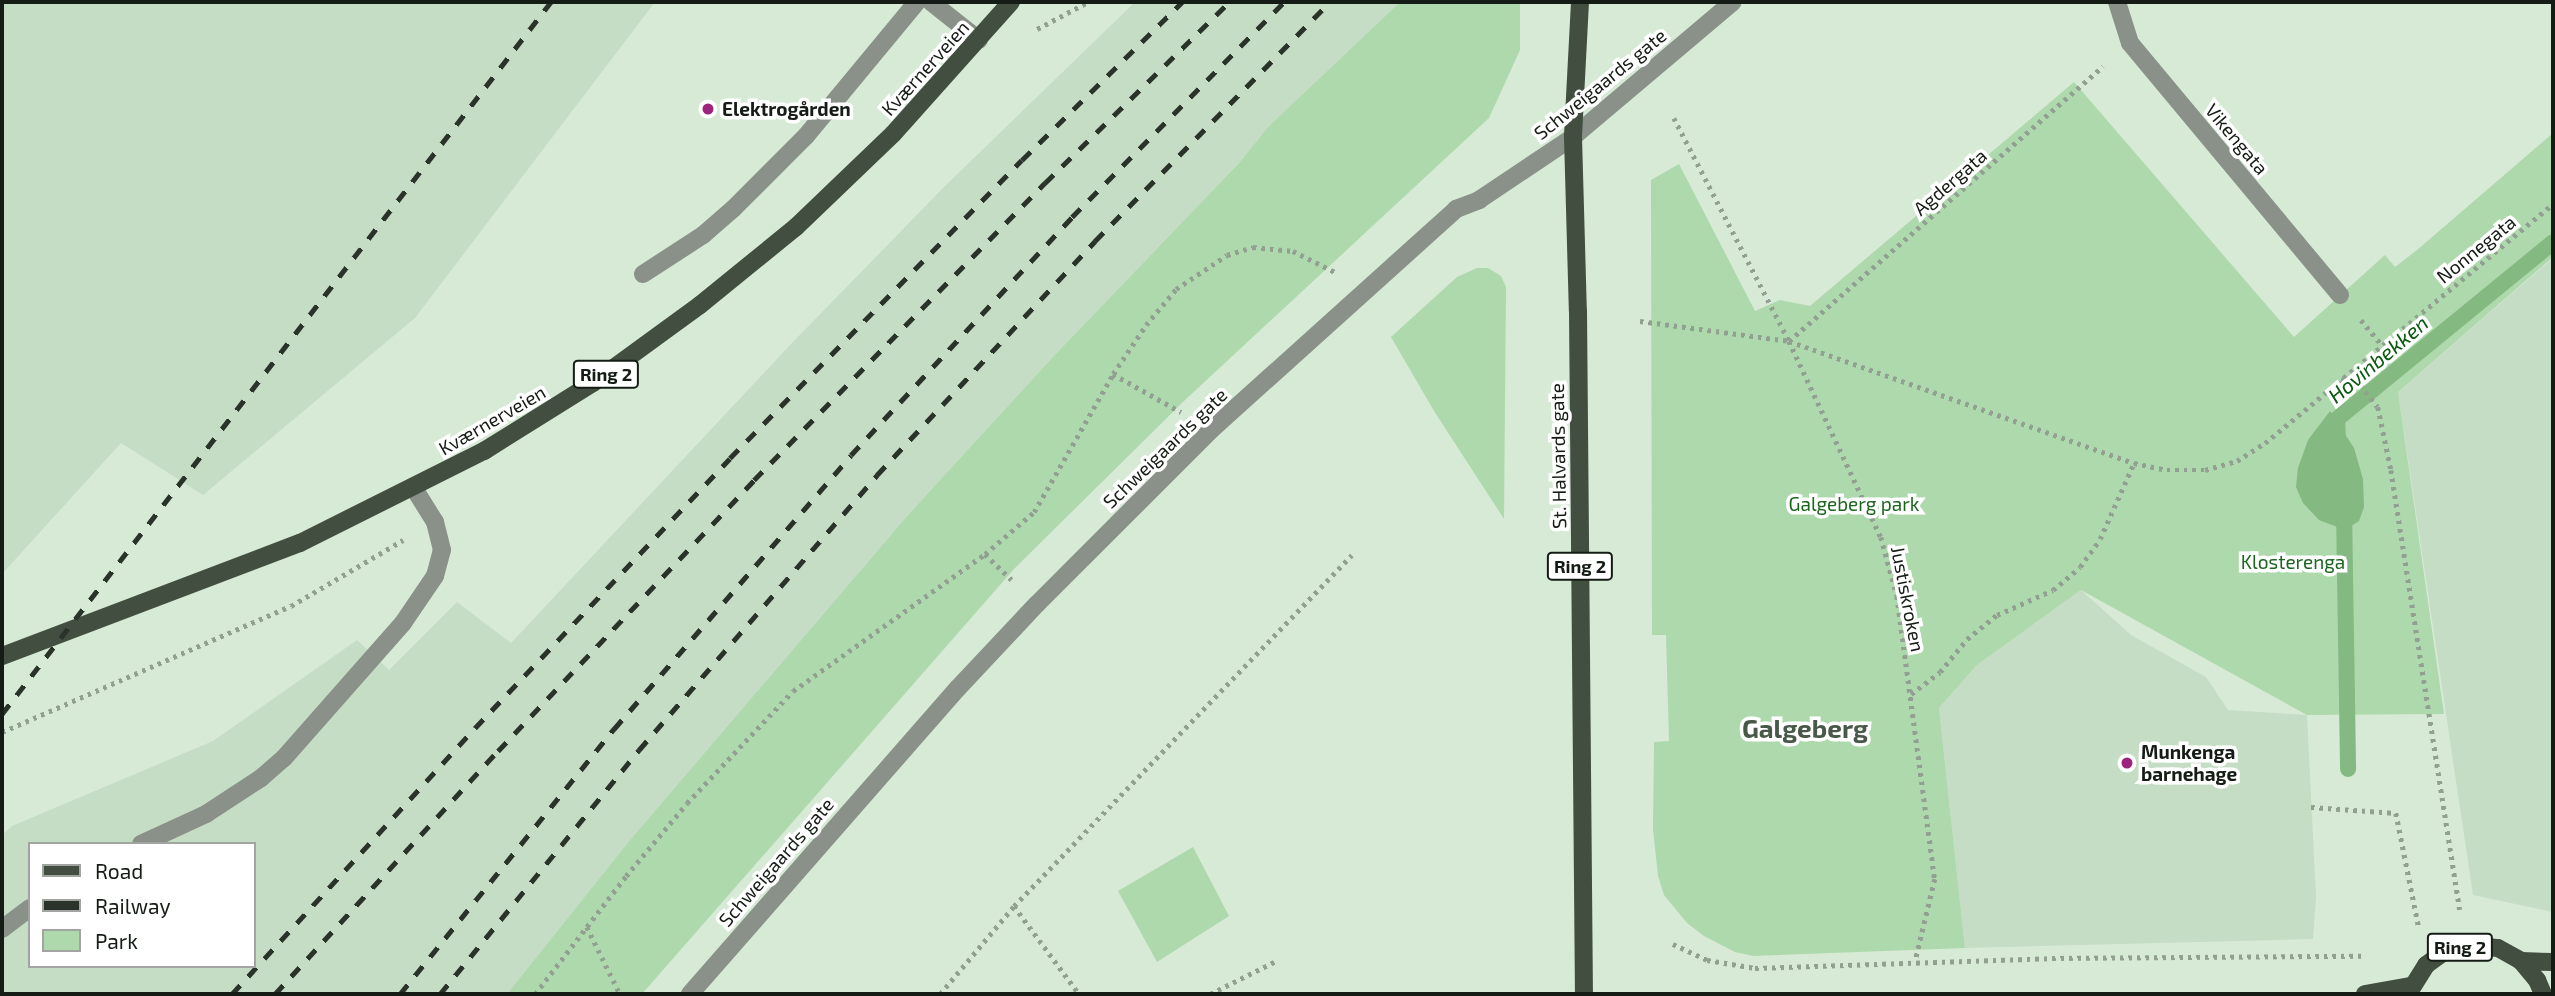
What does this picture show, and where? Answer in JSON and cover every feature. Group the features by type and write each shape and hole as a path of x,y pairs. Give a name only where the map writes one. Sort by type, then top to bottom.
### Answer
{"main road":[{"name":"Kværnerveien","path":"2,656 300,543 484,451 593,383 719,290 796,227 893,135 1011,2"},
{"name":"St. Halvards gate","path":"1580,2 1573,137 1578,338 1584,994"},
{"name":"Ring 2","path":"2365,994 2410,990 2426,965 2447,950 2472,944 2498,948 2521,961 2537,980 2543,994"},
{"name":"Ring 2","path":"2521,961 2553,962"}],"street":[{"path":"643,274 703,235 742,200 806,136 917,2"},
{"path":"931,2 979,40"},
{"name":"Schweigaards gate","path":"690,994 958,688 1037,604 1212,429 1457,209 1479,200 1573,137 1734,2"},
{"name":"Vikengata","path":"2117,2 2130,43 2340,295"},
{"path":"145,842 206,814 261,778 284,758 403,623 435,576 442,550 435,523 414,488"},
{"path":"2,929 28,910"}],"path":[{"path":"1033,31 1088,2"},
{"name":"Agdergata","path":"1789,341 2130,43"},
{"name":"Justiskroken","path":"1674,118 1789,341 1881,537 1897,596 1935,879 1915,961"},
{"name":"Nonnegata","path":"1640,321 1789,341 2134,464 2167,470 2205,470 2237,461 2265,443 2553,204"},
{"path":"535,994 586,926 687,803 793,691 985,554 1034,512 1114,374 1146,325 1176,289 1227,255 1253,247 1293,251 1336,273"},
{"path":"1114,374 1212,429"},
{"path":"2341,379 2360,385 2378,407 2391,470 2460,911"},
{"path":"1910,694 1940,672 1967,639 1997,615 2053,590 2080,567 2100,539 2134,464"},
{"path":"2,732 291,606 403,540"},
{"path":"940,994 1014,906 1352,555"},
{"path":"2311,807 2396,813 2419,929"},
{"path":"1014,906 1079,994"},
{"path":"586,926 620,994"},
{"path":"1673,944 1707,960 1755,968 1915,961 2367,956"},
{"path":"1210,994 1274,962"}],"shaded area":[{"path":"2,2 655,2 415,318 203,495 121,443 2,574"},
{"path":"1135,2 1400,2 1268,127 1239,163 1051,359 908,515 630,840 507,994 2,994 2,835 12,826 213,741 357,640 389,670 457,602 511,643 791,344 944,187"},
{"path":"2553,258 2553,912 2473,895 2398,392"},
{"path":"2330,411 2354,448 2363,479 2364,507 2359,521 2345,530 2319,520 2303,503 2296,487 2298,468 2308,440"},
{"name":"Munkenga barnehage","path":"2081,590 2131,635 2206,677 2228,710 2307,715 2316,897 2313,939 1965,948 1939,708 1977,665"}],"green space":[{"path":"1400,2 1520,2 1520,50 1489,118 1185,400 1014,569 642,994 507,994 630,840 908,515 1051,359 1239,163 1268,127"},
{"name":"Galgeberg park","path":"2074,82 2294,337 2385,255 2395,267 2553,133 2553,257 2398,392 2444,714 2307,715 2081,590 1977,665 1939,708 1965,948 1753,956 1735,952 1704,936 1687,923 1664,895 1658,876 1653,829 1654,742 1669,741 1666,635 1652,635 1651,180 1679,164 1755,311 1780,300 1810,306"},
{"path":"1477,268 1488,268 1501,276 1506,287 1504,519 1434,411 1391,337 1457,277"},
{"path":"1193,847 1229,916 1157,962 1118,891"}],"waterway":[{"name":"Hovinbekken","path":"2338,438 2337,419 2553,242"},
{"name":"Hovinbekken","path":"2344,509 2348,769"}],"railway":[{"path":"2,714 551,2"},
{"path":"256,968 475,728 730,458 1022,160 1182,2"},
{"path":"275,994 498,751 754,480 1045,183 1229,2"},
{"path":"400,994 614,729 851,455 1072,217 1284,2"},
{"path":"440,994 639,750 877,475 1095,241 1330,2"},
{"path":"232,994 256,968"}],"place":[{"name":"Elektrogården","path":"708,109"},
{"name":"Munkenga barnehage","path":"2127,763"}],"district":[{"name":"Galgeberg","path":"1805,728"}],"park label":[{"name":"Klosterenga","path":"2293,562"}]}
